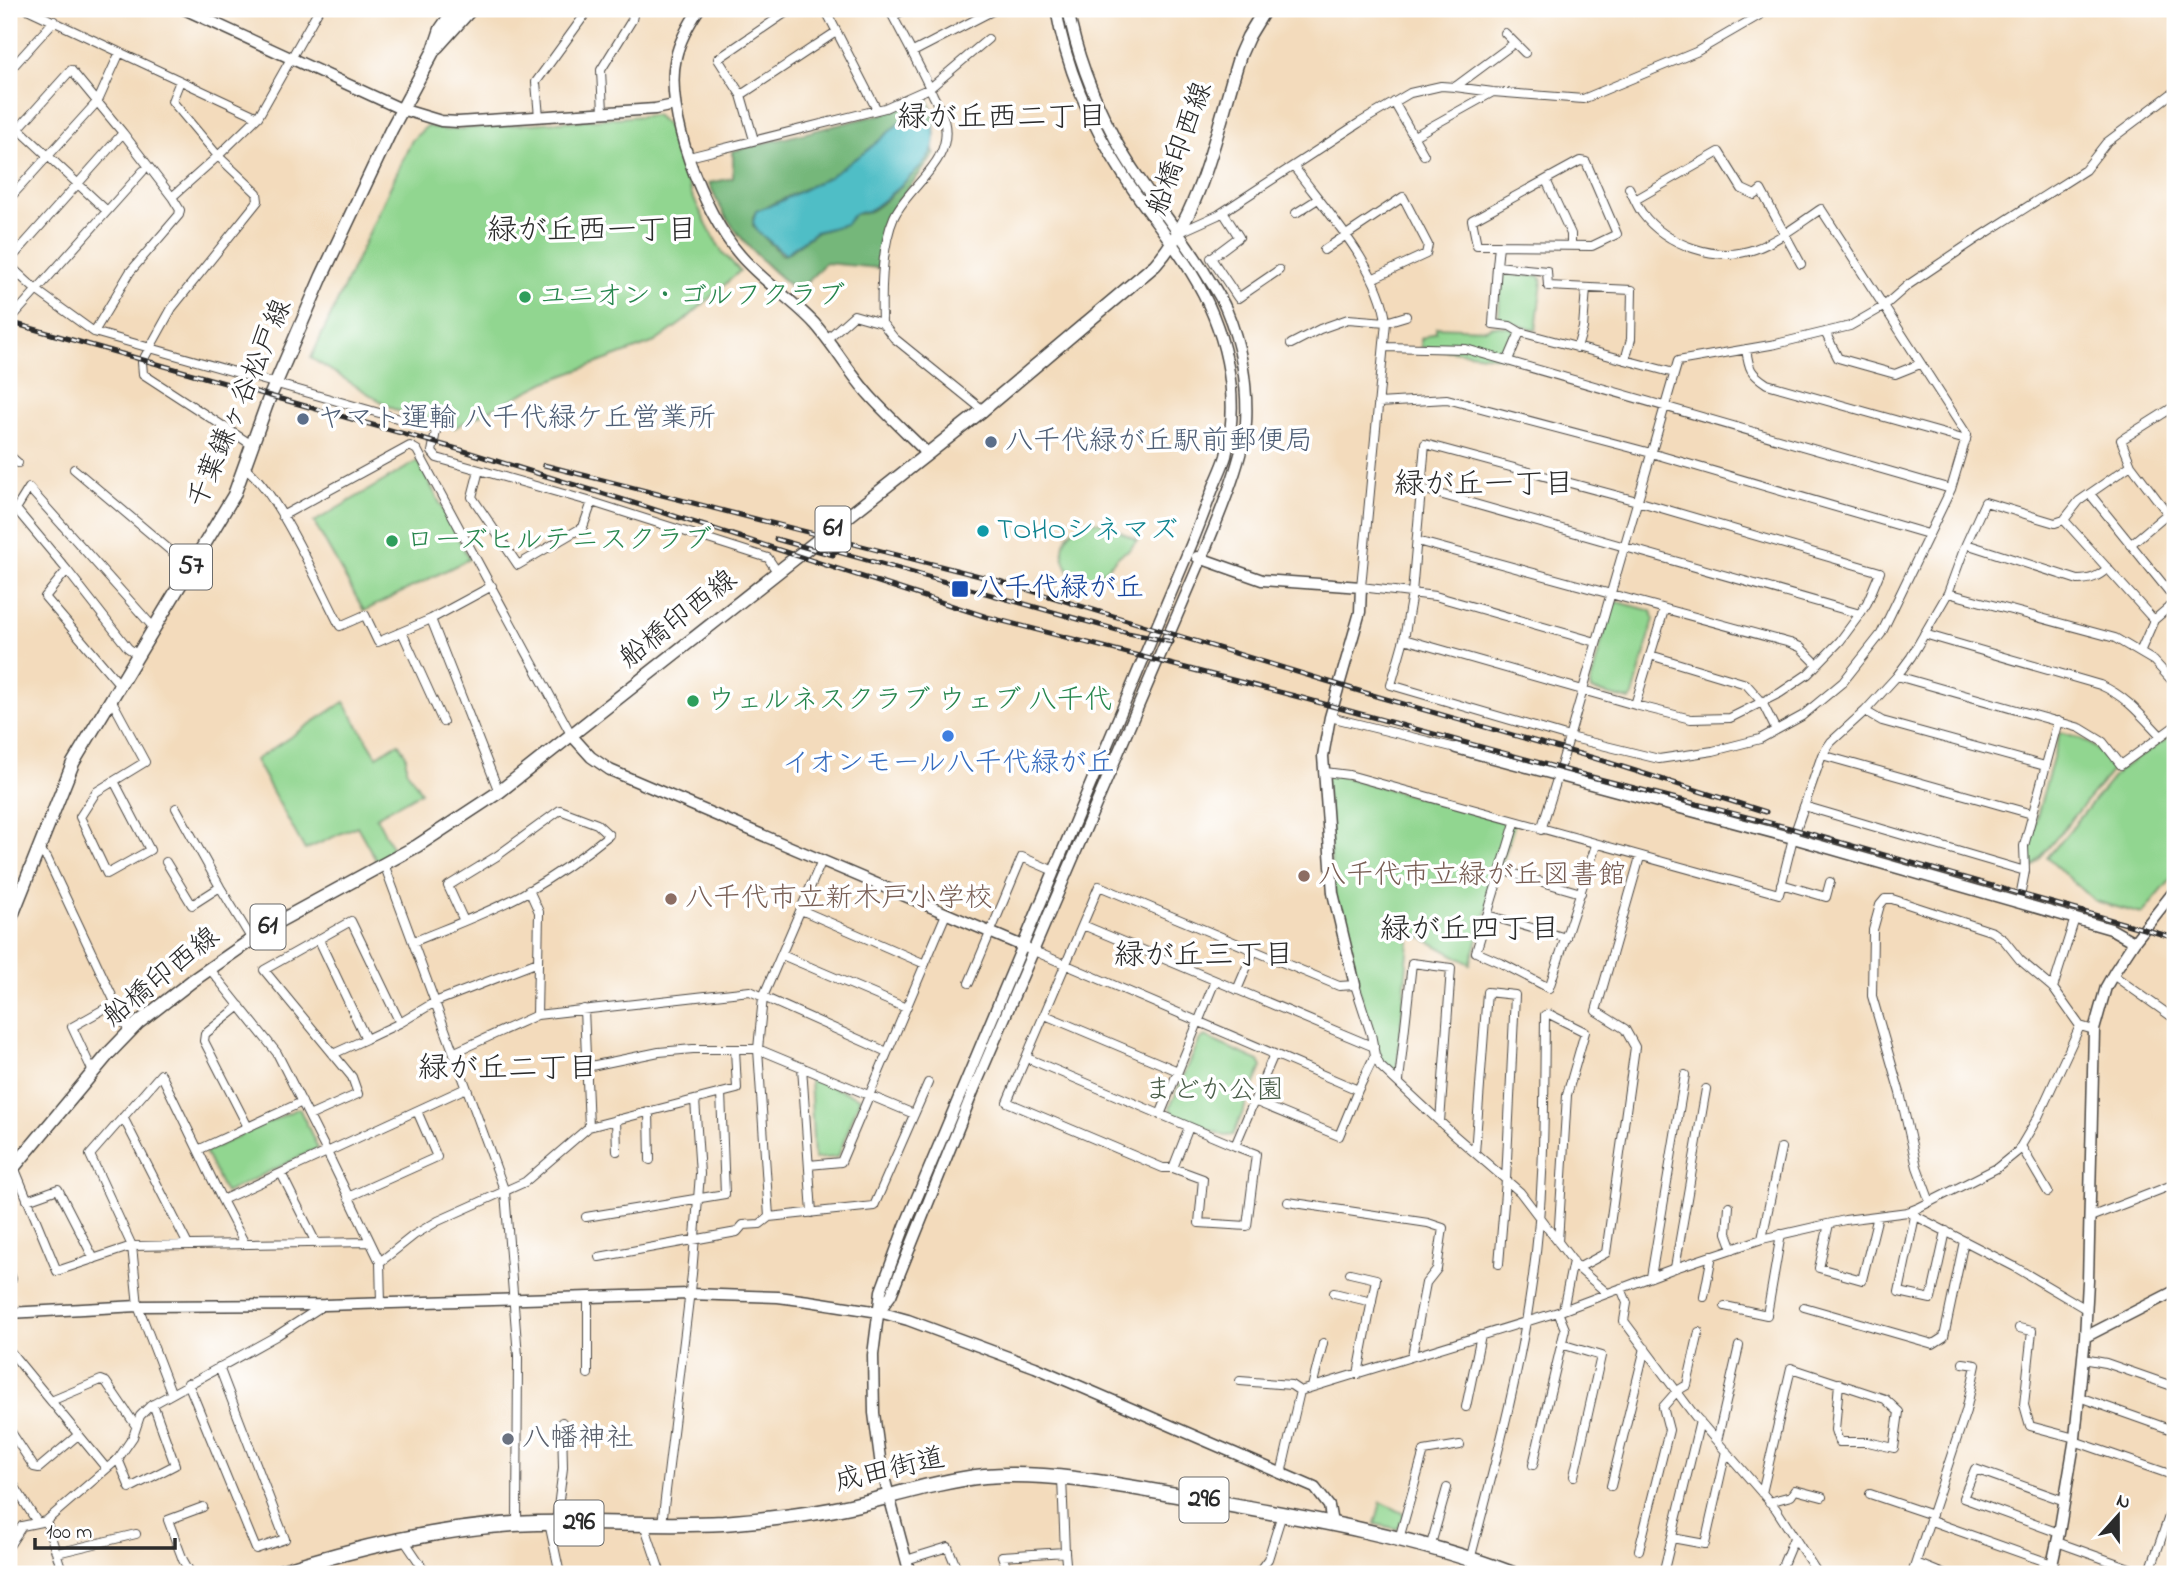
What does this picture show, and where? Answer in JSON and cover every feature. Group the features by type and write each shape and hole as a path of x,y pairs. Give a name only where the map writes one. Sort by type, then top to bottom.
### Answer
{"highway":[{"name":"成田街道","path":"273,1574 312,1569 404,1540 475,1527 553,1523 662,1524 774,1518 867,1502 952,1481 1035,1475 1332,1523 1399,1539 1508,1574"}],"main road":[{"name":"千葉鎌ヶ谷松戸線","path":"9,922 73,763 234,495 268,401 322,276 401,109 434,50 441,29 455,9"},
{"name":"千葉鎌ヶ谷松戸線","path":"434,50 471,9"},
{"name":"船橋印西線","path":"11,1170 130,1032 209,968 251,938 448,827 499,792 983,410 1155,265 1175,238 1199,189 1240,55 1265,9"}],"street":[{"path":"27,9 258,117"},
{"path":"184,9 422,117 458,122 674,106"},
{"path":"172,197 258,117 319,9"},
{"path":"539,117 536,82 589,9"},
{"path":"603,112 601,70 632,20 633,15 625,9"},
{"path":"699,9 686,28 676,57 674,106 689,157 709,208 732,245 758,273 814,323 869,395 927,453"},
{"path":"754,140 741,94 718,59 791,9"},
{"path":"825,9 877,110"},
{"path":"882,323 881,297 888,236 899,208 936,164 945,138 944,120 913,52 891,12 906,9"},
{"path":"913,52 996,9"},
{"path":"879,1312 891,1295 974,1088 1202,559 1236,466 1246,426 1246,400 1237,339 1225,306 1195,255 1175,238 1124,177 1100,135 1069,61 1056,9"},
{"path":"910,1574 881,1466 874,1413 873,1355 881,1291 905,1226 1188,554 1226,457 1231,422 1230,372 1214,313 1159,208 1115,139 1083,63 1068,9"},
{"path":"1175,238 1223,212 1410,93 1455,87 1493,93 1583,99 1696,52 1770,9"},
{"path":"10,66 54,21"},
{"path":"741,94 836,32"},
{"path":"1505,33 1513,44 1525,53"},
{"path":"689,157 877,110 930,88 988,39"},
{"path":"1455,87 1513,44"},
{"path":"9,199 98,101 120,52"},
{"path":"9,139 71,70 123,133 180,210 179,215 130,272 94,332"},
{"path":"180,81 172,101 218,156 257,192 258,201 172,308 148,348 142,362 144,373 252,445"},
{"path":"1541,830 1678,361 1850,326 1883,307 1908,285 2085,170 2106,143 2175,91"},
{"path":"1414,136 1493,93"},
{"path":"1394,102 1424,155"},
{"path":"9,116 18,128 107,211"},
{"path":"123,133 9,263 36,290 94,332 432,428 436,431 432,452 437,458 592,502 768,558 778,573"},
{"path":"1635,200 1719,152 1742,189 1755,195 1761,190 1801,264"},
{"path":"1580,161 1586,162 1617,234 1592,246 1499,244 1477,245 1472,220 1580,161"},
{"path":"1294,167 1374,278 1385,307 1387,322 1360,612 1330,716 1324,756 1333,893 1355,985 1380,1066 1507,1180 1525,1198 1575,1264 1607,1293"},
{"path":"9,321 143,171"},
{"path":"1546,180 1571,234 1571,245"},
{"path":"1404,639 1635,705 1691,719 1723,719 1737,715 1793,685 1818,664 1860,614 1880,572 1637,501 1426,444 1412,593 1404,639 1391,685 1569,737 1659,759 1713,751 1760,739 1802,716 1843,682 1881,634 1951,489 1967,435 1821,209 1785,234 1758,248 1726,254 1699,249 1667,237 1641,212 1629,188"},
{"path":"1324,250 1403,197 1428,245 1426,254 1374,278"},
{"path":"1296,213 1318,199"},
{"path":"1223,212 1238,237 1211,258 1238,298 1279,270"},
{"path":"1499,244 1493,324 1510,326 1520,332 1674,373"},
{"path":"1497,266 1547,271 1548,286 1632,290 1631,338 1625,360"},
{"path":"1577,348 1583,328 1586,288"},
{"path":"827,339 855,315 882,323 894,338 983,410"},
{"path":"1291,344 1348,319 1387,322 1406,316"},
{"path":"1508,360 1520,332"},
{"path":"1825,332 1838,358 1895,374 1920,364"},
{"path":"1384,347 1466,349 1951,489"},
{"path":"1746,349 1749,367 1754,375 1767,384 1966,440"},
{"path":"1378,402 1447,399 1651,453 1928,534"},
{"path":"2175,406 2121,440 2131,465 2175,523"},
{"path":"282,516 410,446 417,450 572,736 591,757 610,770 1358,1090"},
{"path":"9,455 18,463"},
{"path":"1325,772 1349,775 1779,894 1793,838 1822,755 1830,742 1865,711 1897,676 1948,593 1985,502 2055,523 2064,520 2079,501 2131,465"},
{"path":"244,468 253,474 282,516 340,626 365,615 378,642 431,619 492,586"},
{"path":"74,469 191,568"},
{"path":"479,470 472,497 518,565 583,527 592,502"},
{"path":"9,516 29,488 154,628"},
{"path":"1422,489 1860,614"},
{"path":"2090,494 2175,601 2154,620 2140,652"},
{"path":"2130,545 2175,507"},
{"path":"16,509 68,570 128,648 138,655"},
{"path":"2064,520 2154,620"},
{"path":"1417,541 1790,643 1800,647 1818,664"},
{"path":"1966,544 2078,580 2088,580 2108,568"},
{"path":"1188,554 1262,580 1361,587 1435,596 1597,642"},
{"path":"68,570 45,597 120,685"},
{"path":"1948,593 2115,638 2154,661 2175,684"},
{"path":"1635,705 1664,610"},
{"path":"431,619 499,792"},
{"path":"402,632 443,722"},
{"path":"1924,634 2100,685 2124,698 2161,736"},
{"path":"1650,655 1746,684 1762,702 1776,730"},
{"path":"1897,676 2080,728 2103,742 2121,765 2175,726"},
{"path":"111,699 145,762 96,792 80,817 107,874 150,850 114,781"},
{"path":"1865,711 1882,721 2045,766"},
{"path":"1330,716 1793,838 2075,918 2111,929 2134,942"},
{"path":"2019,902 2025,871 2024,846 2058,721"},
{"path":"1822,755 2032,814"},
{"path":"1804,807 2025,871"},
{"path":"176,808 251,938"},
{"path":"412,942 464,921 529,890 592,849 608,835 597,824 560,810 498,856 448,886 464,921"},
{"path":"1515,822 1476,952 1549,988 1596,845"},
{"path":"38,850 47,858 130,1032"},
{"path":"969,983 1022,857 1054,871"},
{"path":"1575,1264 1606,1253 1635,1047 1625,1029 1596,1011 1640,857"},
{"path":"769,1217 758,1049 763,997 822,860"},
{"path":"166,862 192,905 220,887"},
{"path":"384,864 505,1192 518,1356 517,1524"},
{"path":"1501,870 1581,893"},
{"path":"1781,884 1826,897 1830,882"},
{"path":"1027,1058 1256,1154 1247,1226 1199,1223 1203,1179 1172,1168 1163,1168 1007,1102 1099,886 1339,986 1355,985"},
{"path":"529,890 539,912 537,1016"},
{"path":"1870,1494 2051,1569 2075,1440 2085,1337 2094,1030 2106,987 2113,975 2134,942 2174,894"},
{"path":"1930,1202 1917,1167 1900,1093 1872,996 1873,930 1880,905 1885,900 1892,899 1993,932 2053,988 2080,1026 2094,1030"},
{"path":"801,910 925,964"},
{"path":"809,1165 841,1162 946,914"},
{"path":"1487,915 1566,938"},
{"path":"2053,988 2075,918"},
{"path":"309,1116 358,1094 352,1077 264,970 351,921 400,1023"},
{"path":"1083,925 1374,1051"},
{"path":"319,940 366,1039"},
{"path":"1237,990 1254,950"},
{"path":"782,955 906,1008"},
{"path":"333,1054 400,1023 435,1002 538,962"},
{"path":"1399,1081 1412,963 1451,968 1440,1122"},
{"path":"209,968 277,1053 380,1262 381,1303"},
{"path":"2113,975 2175,1019"},
{"path":"1160,1115 1215,981"},
{"path":"455,1052 537,1016 750,991 887,1052"},
{"path":"1475,1153 1487,992 1515,995 1507,1180 1499,1264"},
{"path":"93,1073 72,1027 115,1003"},
{"path":"240,1006 205,1034 204,1041 247,1127"},
{"path":"584,1009 590,1127"},
{"path":"1470,1560 1506,1421 1526,1320 1543,1172 1545,1015 1549,1014 1585,1032 1567,1095 1558,1242"},
{"path":"1045,1015 1178,1070"},
{"path":"1300,1391 1561,1311 1762,1239 1829,1224 1912,1214 1997,1168 2021,1146 2038,1117 2080,1026"},
{"path":"380,1262 438,1221 525,1182 590,1127 737,1089 735,1049"},
{"path":"586,1068 659,1052 758,1049 914,1114"},
{"path":"1254,1101 1339,1136 1374,1051"},
{"path":"1235,1146 1274,1054"},
{"path":"803,1067 812,1213"},
{"path":"172,1392 138,1306 132,1247 90,1155 161,1074 245,1244"},
{"path":"1651,1277 1685,1074"},
{"path":"599,1257 737,1232 743,1225 760,1224 769,1217 874,1206 928,1083"},
{"path":"222,1200 466,1088"},
{"path":"1675,1268 1706,1089"},
{"path":"586,1217 725,1194 721,1093"},
{"path":"662,1524 690,1294 700,1174 695,1100"},
{"path":"198,1150 302,1102"},
{"path":"348,1197 437,1157 417,1111"},
{"path":"649,1111 650,1160"},
{"path":"123,1117 188,1245"},
{"path":"616,1119 617,1151"},
{"path":"1172,1168 1189,1127"},
{"path":"2021,1146 2048,1192"},
{"path":"1762,1239 1781,1148"},
{"path":"11,1170 27,1200 57,1271 132,1247 370,1242"},
{"path":"281,1173 316,1243"},
{"path":"2090,1217 2175,1184"},
{"path":"27,1200 58,1189 94,1259"},
{"path":"1288,1202 1428,1223 1443,1228 1437,1269 1426,1283 1412,1356"},
{"path":"1729,1206 1727,1233 1733,1249"},
{"path":"1912,1214 2015,1267 2086,1309"},
{"path":"1912,1214 1899,1292 1931,1299 1945,1231"},
{"path":"1829,1224 1819,1268 1862,1280 1878,1216"},
{"path":"1725,1306 1767,1315 1781,1234"},
{"path":"1804,1307 1933,1344 1944,1337 1964,1241"},
{"path":"1704,1297 1712,1255"},
{"path":"1533,1465 1565,1329 1561,1311 1575,1264"},
{"path":"1350,1273 1376,1279 1358,1374"},
{"path":"1620,1288 1627,1303 1624,1321 1699,1421 1769,1502 1818,1574"},
{"path":"2085,1337 2175,1291"},
{"path":"1334,1293 1372,1301"},
{"path":"9,1313 138,1306 324,1305 690,1294 778,1297 879,1312 1035,1367 1315,1488 1329,1506 1332,1523"},
{"path":"587,1297 588,1374"},
{"path":"9,1546 22,1526 41,1522 118,1460 133,1437 140,1416 153,1404 276,1336 324,1305"},
{"path":"2019,1328 2032,1331 2024,1405 2030,1426 2175,1476"},
{"path":"1640,1550 1668,1430 1663,1407 1677,1391 1687,1385 1699,1332"},
{"path":"1466,1407 1481,1335"},
{"path":"1312,1387 1323,1343"},
{"path":"1561,1345 1601,1356 1574,1476"},
{"path":"1717,1441 1739,1346"},
{"path":"1611,1486 1645,1348"},
{"path":"9,1350 106,1468"},
{"path":"2082,1359 2106,1363 2175,1387"},
{"path":"1912,1574 1966,1411 1976,1365 1963,1363"},
{"path":"188,1383 256,1549 285,1539 219,1367"},
{"path":"1762,1493 1791,1368 1839,1383 1885,1399 1899,1412 1894,1448 1868,1442 1839,1442 1835,1430 1839,1383"},
{"path":"51,1401 101,1380 106,1382 136,1426"},
{"path":"1240,1381 1291,1385 1300,1391"},
{"path":"1281,1474 1300,1391"},
{"path":"2079,1398 2175,1432"},
{"path":"118,1460 130,1488 174,1465 153,1404"},
{"path":"1663,1574 1699,1421"},
{"path":"560,1574 553,1523 563,1468 562,1422"},
{"path":"9,1429 34,1467 39,1468 78,1435"},
{"path":"1399,1539 1424,1451 1460,1445"},
{"path":"1672,1538 1705,1544 1726,1451"},
{"path":"2065,1501 1975,1469 1964,1498 2148,1574 2171,1526 2175,1499"},
{"path":"1062,1478 1067,1574"},
{"path":"15,1487 41,1522 57,1553 63,1574"},
{"path":"1430,1548 1447,1488"},
{"path":"1769,1502 1791,1496 1795,1490 1822,1497"},
{"path":"191,1574 168,1520 203,1507"},
{"path":"1257,1574 1268,1559 1282,1514"},
{"path":"9,1522 17,1534"},
{"path":"644,1524 661,1574"},
{"path":"57,1553 136,1534"},
{"path":"1779,1574 1794,1538"},
{"path":"404,1540 427,1574"},
{"path":"906,1559 948,1547 960,1574"},
{"path":"1009,1574 1002,1556 1065,1552"},
{"path":"1916,1563 1943,1574"}],"green space":[{"path":"927,95 936,123 911,118 903,120 868,150 829,177 756,211 753,217 753,226 785,255 815,233 846,224 855,214 868,212 883,202 933,150 935,154 889,215 882,237 878,268 825,263 798,292 746,244 716,200 709,183 733,178 733,151 886,113"},
{"name":"ユニオン・ゴルフクラブ","path":"656,115 670,128 692,195 710,231 723,253 740,271 683,322 655,342 546,382 454,428 395,410 311,358 412,140 427,126 445,130"},
{"path":"1504,274 1539,276 1542,281 1536,330 1503,322 1499,317 1500,278"},
{"path":"1492,326 1510,327 1518,333 1507,358 1421,347 1421,339 1436,332 1436,327 1486,329"},
{"name":"ローズヒルテニスクラブ","path":"418,461 469,559 364,611 314,522"},
{"path":"1092,521 1103,523 1137,540 1096,579 1070,572 1063,555 1065,540 1069,534 1075,528"},
{"path":"1618,602 1652,611 1654,619 1630,700 1591,690 1590,685 1612,604"},
{"path":"344,702 377,756 398,743 406,755 406,769 421,792 376,817 395,853 377,862 357,826 305,850 255,760"},
{"path":"2060,732 2091,744 2114,768 2030,870 2030,842"},
{"path":"2175,734 2175,875 2142,914 2095,901 2047,858 2119,770"},
{"path":"1325,772 1515,823 1470,964 1410,931 1397,1069 1392,1070 1382,1061 1371,1034 1333,893"},
{"name":"まどか公園","path":"1205,1037 1259,1061 1262,1067 1233,1135 1225,1136 1172,1114 1170,1107 1200,1039"},
{"path":"810,1078 860,1098 838,1157 814,1159"},
{"path":"299,1108 318,1148 225,1193 205,1152"},
{"path":"1381,1502 1405,1514 1398,1529 1375,1524"}],"water":[{"path":"911,118 934,123 935,137 931,153 915,172 874,207 867,212 855,214 846,224 815,232 785,254 757,231 753,222 756,211 829,177 868,150 903,120"}],"railway":[{"path":"9,322 461,450 987,617 1790,828 2175,938"},
{"path":"544,465 999,581 1379,697 1594,758 1766,812"},
{"path":"776,539 833,555"},
{"path":"824,548 1128,633 1172,642"}],"place":[{"name":"ユニオン・ゴルフクラブ","path":"525,297"},
{"name":"ヤマト運輸 八千代緑ケ丘営業所","path":"303,419"},
{"name":"八千代緑が丘駅前郵便局","path":"991,442"},
{"name":"TOHOシネマズ","path":"983,531"},
{"name":"ローズヒルテニスクラブ","path":"392,541"},
{"name":"八千代緑が丘","path":"960,589"},
{"name":"ウェルネスクラブ ウェブ 八千代","path":"693,701"},
{"name":"イオンモール八千代緑が丘","path":"948,736"},
{"name":"八千代市立緑が丘図書館","path":"1304,876"},
{"name":"八千代市立新木戸小学校","path":"671,899"},
{"name":"八幡神社","path":"508,1439"}],"district":[{"name":"緑が丘西二丁目","path":"1002,119"},
{"name":"緑が丘西一丁目","path":"592,232"},
{"name":"緑が丘一丁目","path":"1484,486"},
{"name":"緑が丘四丁目","path":"1470,931"},
{"name":"緑が丘三丁目","path":"1204,957"},
{"name":"緑が丘二丁目","path":"508,1070"}]}
